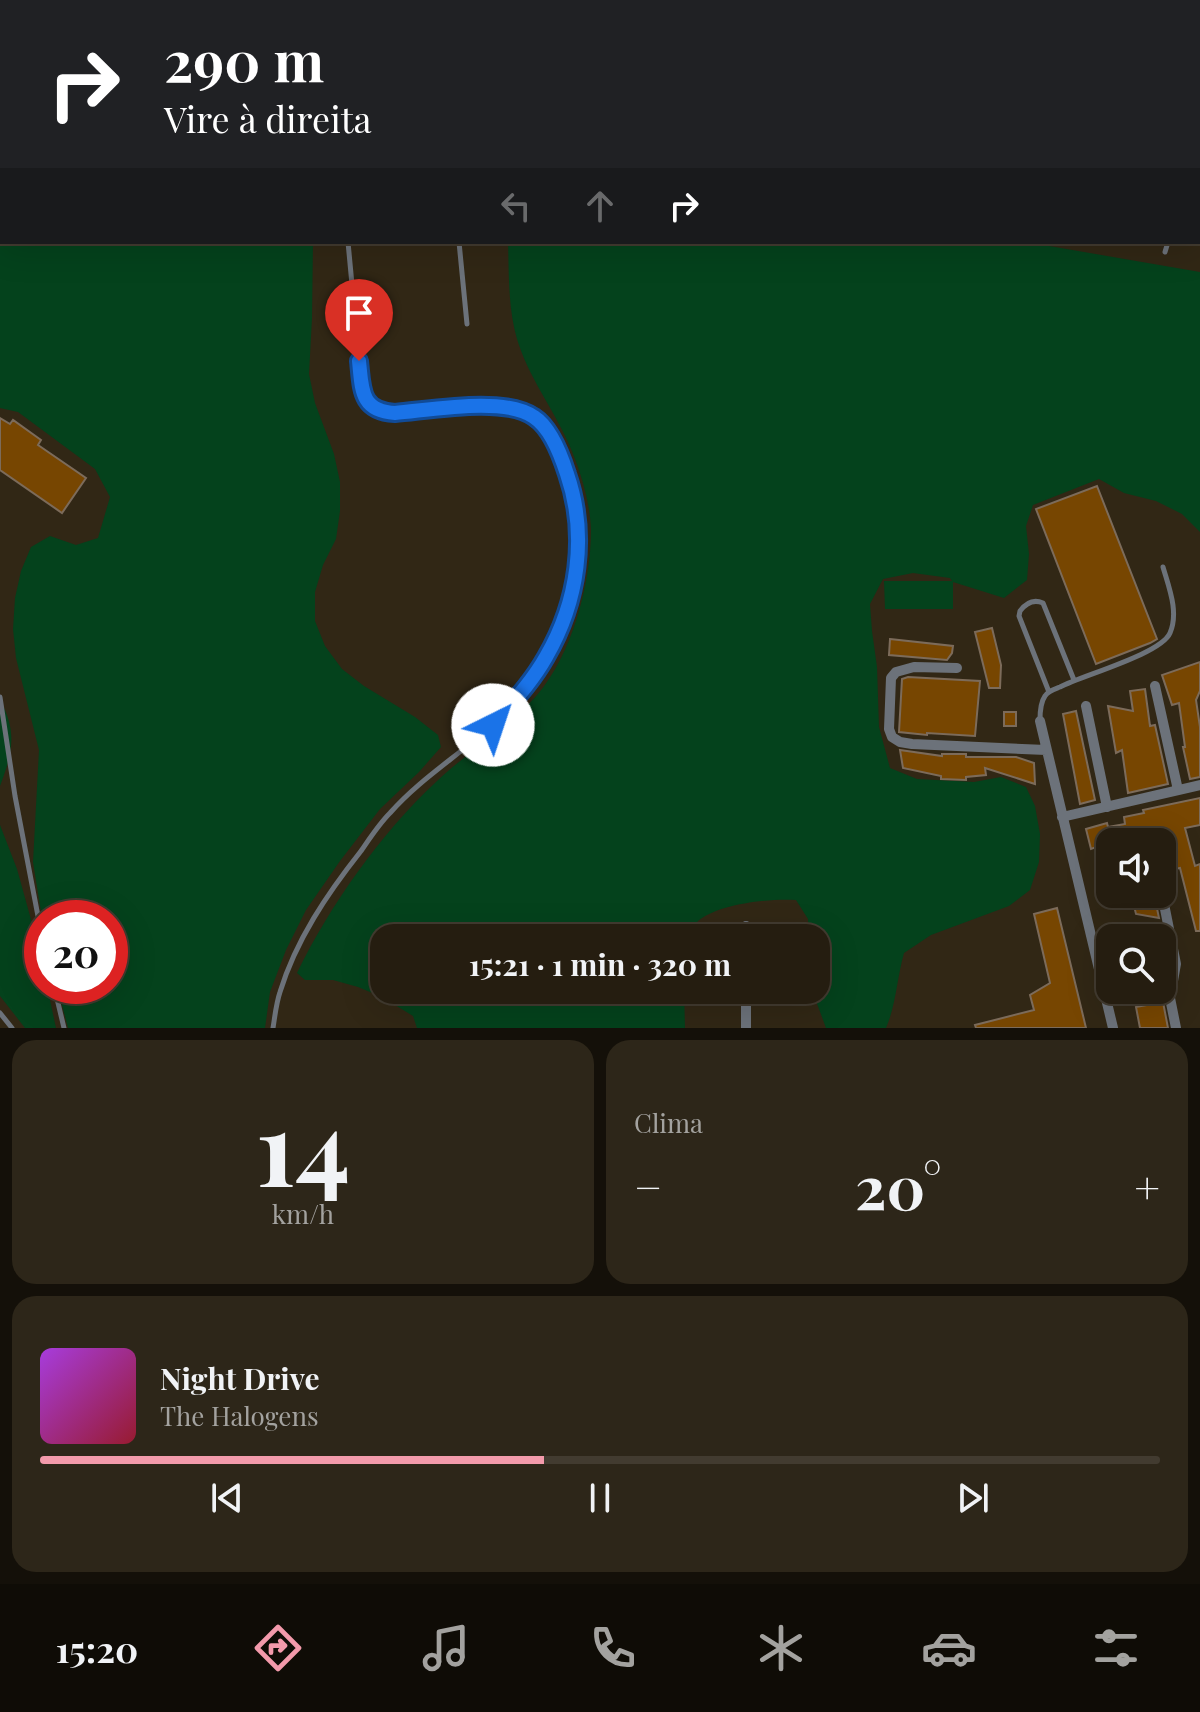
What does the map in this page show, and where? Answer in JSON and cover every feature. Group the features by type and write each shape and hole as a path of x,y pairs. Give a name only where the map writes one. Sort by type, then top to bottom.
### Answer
{"street":[{"path":"957,668 914,667 896,672 891,678 889,729 892,737 912,744 1046,750"},
{"path":"1155,686 1178,790"},
{"path":"1086,706 1107,807"},
{"path":"1040,721 1096,957"},
{"path":"1062,817 1200,785"},
{"path":"746,1004 746,1028"},
{"path":"1107,1004 1113,1028"},
{"path":"1171,1004 1176,1028"}],"lane":[{"path":"273,1028 279,994 294,954 315,915 390,813 426,778 493,725 523,690 546,657 563,619 577,573 579,531 574,493 558,445 535,417 512,407 482,406 385,413 367,402 362,391 348,244"},
{"path":"459,244 467,324"},
{"path":"1165,252 1167,244"},
{"path":"1040,721 1040,709 1049,692 1142,654 1160,645 1169,636 1174,618 1163,567"},
{"path":"1049,692 1019,616 1020,611 1031,602 1037,600 1043,603 1074,680"},
{"path":"0,697 35,900"},
{"path":"58,1004 64,1028"},
{"path":"0,1013 12,1028"}],"green space":[{"path":"0,244 313,244 309,374 340,482 336,539 323,565 315,592 315,621 325,646 342,669 438,735 441,747 380,809 306,910 270,992 265,1028 68,1028 62,1004 128,1004 128,900 39,900 33,862 39,750 16,658 13,629 15,598 31,547 50,536 76,545 98,538 110,497 95,469 18,412 0,408"},
{"path":"508,244 1038,244 1200,272 1200,532 1182,514 1156,501 1124,493 1099,479 1033,505 1026,526 1029,554 1027,580 1004,598 953,582 953,609 885,609 884,581 952,581 950,578 913,573 883,579 870,604 879,727 890,768 917,779 974,782 1001,777 1026,787 1035,806 1040,834 1039,862 1030,890 1009,906 931,935 904,953 886,1028 826,1028 817,1004 830,1004 830,924 808,924 796,900 758,901 730,907 706,916 696,924 370,924 370,992 333,980 305,980 297,973 341,896 396,824 436,782 513,719 537,695 560,660 577,617 590,551 589,508 572,452 527,366 514,327"},
{"path":"0,700 9,722 11,743 0,786"},
{"path":"0,825 26,900 24,1004 51,1004 56,1028 25,1028 0,996"},
{"path":"393,1004 684,1004 685,1028 417,1028 413,1016"}],"building":[{"path":"0,418 10,424 13,420 41,440 38,445 86,478 62,513 0,470"},
{"path":"1097,486 1157,639 1096,664 1036,509"},
{"path":"992,628 1001,665 1000,688 989,688 975,632"},
{"path":"890,639 953,646 952,653 947,660 889,655"},
{"path":"1200,662 1200,691 1196,700 1200,727 1200,777 1190,779 1179,703 1172,705 1162,675"},
{"path":"902,679 980,681 975,736 899,732"},
{"path":"1145,689 1150,726 1155,725 1168,784 1128,793 1122,750 1116,753 1108,706 1133,711 1130,691"},
{"path":"1076,711 1095,800 1080,804 1063,714"},
{"path":"1004,712 1016,712 1016,726 1004,726"},
{"path":"900,750 942,756 1016,757 1034,763 1035,784 985,768 986,775 966,777 966,780 941,779 941,776 903,768"},
{"path":"1200,798 1200,825 1185,828 1195,866 1200,864 1200,931 1196,931 1180,868 1176,869 1176,828 1096,828 1096,847 1091,849 1086,829 1107,823 1108,827 1125,824 1124,817 1144,813 1143,810"},
{"path":"1057,908 1086,1028 976,1028 975,1025 1034,1010 1030,995 1050,983 1034,914"},
{"path":"1134,908 1157,908 1159,918 1136,914"},
{"path":"1163,1004 1168,1028 1140,1028 1136,1007"}],"route":[{"path":"359,361 362,391 367,402 385,413 482,406 512,407 535,417 558,445 574,493 579,531 577,573 563,619 546,657 493,725"}]}
